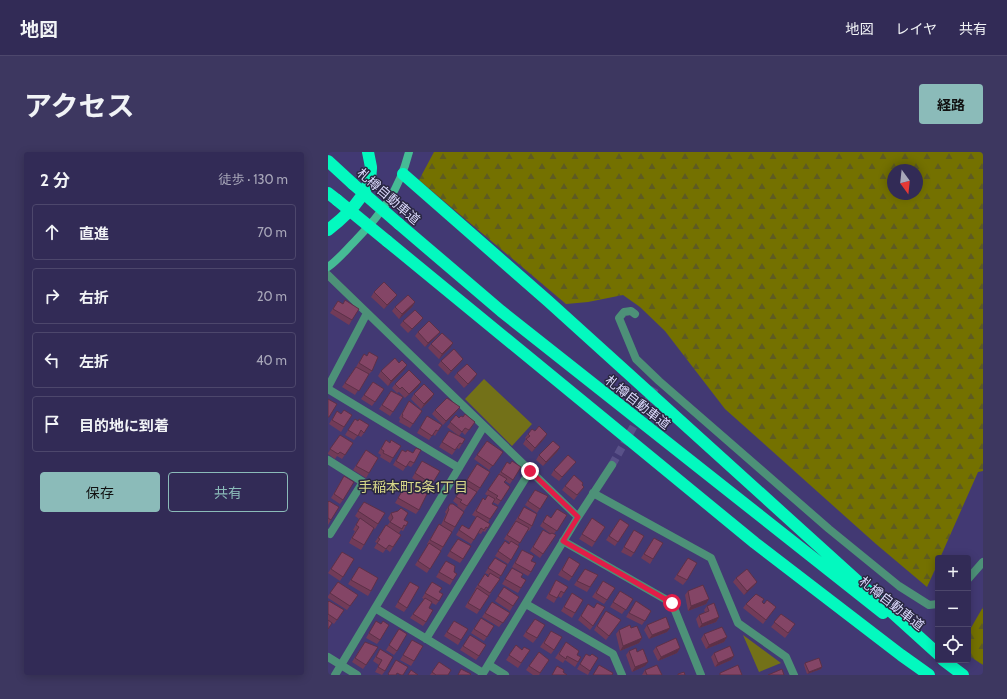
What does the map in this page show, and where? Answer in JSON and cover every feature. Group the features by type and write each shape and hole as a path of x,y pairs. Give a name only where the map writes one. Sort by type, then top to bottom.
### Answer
{"highway":[{"path":"328,230 359,199 367,185 371,169 368,152"},
{"name":"札樽自動車道","path":"328,161 507,316 935,653"},
{"path":"403,174 548,301 935,652"},
{"path":"332,197 755,543 929,675"}],"street":[{"path":"328,268 376,219 394,193 403,174 409,152"},
{"path":"328,275 578,517"},
{"path":"635,314 631,311 624,312 619,318 636,359 657,385 899,586 929,605 935,604"},
{"path":"367,313 328,388 459,468"},
{"path":"335,675 484,426"},
{"path":"328,460 363,482 330,534 328,533"},
{"path":"375,608 483,674 593,492 612,465"},
{"path":"426,639 530,471"},
{"path":"593,492 710,558 738,623 786,657 794,675"},
{"path":"563,541 672,603 701,675"},
{"path":"971,576 983,562"},
{"path":"526,604 613,654 622,675"},
{"path":"328,657 357,675"},
{"path":"489,665 506,675"}],"green space":[{"path":"434,152 983,152 983,471 978,472 941,555 935,555 935,570 927,587 876,544 725,409 665,331 640,307 623,295 588,302 566,304 419,180"},
{"path":"983,607 983,665 971,657 971,628"}],"shaded area":[{"path":"484,379 532,424 512,446 465,399"},
{"path":"743,635 781,663 759,672"}],"building":[{"path":"384,282 397,295 387,305 374,292"},
{"path":"408,295 415,302 402,314 395,307"},
{"path":"345,300 359,309 352,320 333,309 338,301 343,304"},
{"path":"415,310 423,318 412,329 403,321"},
{"path":"429,321 440,332 428,343 418,332"},
{"path":"442,333 453,343 442,354 431,344"},
{"path":"454,349 463,359 451,371 441,361"},
{"path":"369,352 378,357 372,371 359,363 364,354 367,356"},
{"path":"395,358 399,363 402,360 407,365 391,381 381,371"},
{"path":"467,364 477,374 468,384 457,373"},
{"path":"356,367 369,374 359,391 345,383"},
{"path":"409,370 421,382 409,394 402,387 400,389 395,384"},
{"path":"373,382 384,389 375,402 364,395"},
{"path":"424,384 434,394 424,404 414,394"},
{"path":"391,391 403,397 393,412 382,405"},
{"path":"447,398 460,407 446,421 435,410"},
{"path":"328,399 337,404 329,417 328,417"},
{"path":"409,401 422,411 413,424 402,417 402,414"},
{"path":"344,410 352,415 344,427 332,420 337,411 341,414"},
{"path":"465,414 475,422 469,430 465,428 462,432 450,422 456,415 459,418 461,416 463,417"},
{"path":"427,416 442,425 432,436 420,428"},
{"path":"355,419 358,421 359,419 369,425 364,433 361,430 358,436 348,430"},
{"path":"539,426 547,434 535,448 526,439 530,436 528,434 532,429 535,431"},
{"path":"449,431 465,439 455,450 442,442"},
{"path":"340,435 353,443 345,455 340,452 338,454 330,449"},
{"path":"386,440 390,443 391,440 401,446 393,458 383,453 384,451 381,449"},
{"path":"487,441 503,452 493,466 477,455"},
{"path":"553,441 560,447 546,462 539,455"},
{"path":"416,448 421,450 414,463 410,461 406,467 396,461 402,450 406,452 407,450 413,453"},
{"path":"366,450 378,458 369,473 356,466"},
{"path":"568,455 576,462 562,477 554,470"},
{"path":"422,461 440,471 432,484 415,473"},
{"path":"512,461 521,467 513,480 501,472 507,462 510,464"},
{"path":"477,464 490,472 480,488 467,480"},
{"path":"499,474 507,479 504,482 510,487 501,501 496,498 498,496 488,490"},
{"path":"574,475 583,483 582,485 584,487 577,495 565,486"},
{"path":"344,476 354,482 343,500 334,494"},
{"path":"412,486 427,494 419,510 398,498 404,488 410,491"},
{"path":"463,486 465,488 467,486 477,492 467,506 460,502 462,500 456,497"},
{"path":"535,490 548,496 540,509 528,501"},
{"path":"488,495 495,499 492,504 498,507 490,519 476,511 483,498 485,500"},
{"path":"329,501 339,507 331,520 328,518"},
{"path":"364,502 385,513 378,524 358,511"},
{"path":"450,504 453,504 464,512 455,527 444,521"},
{"path":"524,507 537,514 532,526 518,518"},
{"path":"401,508 408,513 404,520 408,522 402,529 390,522 393,518 391,513 398,511"},
{"path":"557,509 567,515 557,531 543,522 547,515 551,518"},
{"path":"477,516 490,524 488,528 486,527 484,530 481,528 474,540 459,530 462,525 469,529"},
{"path":"360,518 374,528 364,545 352,538 359,527 356,525"},
{"path":"592,518 605,527 595,542 582,534"},
{"path":"620,519 629,525 618,542 609,536"},
{"path":"516,521 529,528 520,543 507,535"},
{"path":"439,524 452,532 443,547 430,540"},
{"path":"386,525 401,535 393,547 389,545 386,549 377,543 380,539 378,538"},
{"path":"543,530 550,534 552,533 556,535 543,554 533,547"},
{"path":"634,530 644,536 634,553 624,547"},
{"path":"654,538 663,543 653,559 644,554"},
{"path":"458,539 471,546 463,559 450,551"},
{"path":"505,541 509,544 511,541 519,546 511,560 498,551"},
{"path":"429,543 441,551 430,569 418,561"},
{"path":"522,550 534,556 531,561 536,563 531,572 515,563"},
{"path":"342,552 354,559 343,577 331,569"},
{"path":"569,557 580,564 572,577 562,570"},
{"path":"495,558 507,565 501,576 488,568"},
{"path":"688,558 697,563 687,580 677,575"},
{"path":"446,561 455,566 454,572 457,574 453,580 439,572"},
{"path":"359,567 378,578 371,591 351,580"},
{"path":"512,568 523,574 521,577 526,580 521,588 505,579"},
{"path":"585,569 598,575 590,587 577,581"},
{"path":"747,569 757,582 747,591 736,578"},
{"path":"490,573 500,579 490,593 478,585 485,574 488,577"},
{"path":"556,580 568,587 564,593 561,591 557,598 549,594"},
{"path":"603,581 615,588 607,600 596,593"},
{"path":"338,582 358,595 350,606 330,593"},
{"path":"410,582 419,587 407,608 398,602"},
{"path":"432,582 442,588 439,592 443,594 439,601 425,593"},
{"path":"703,585 709,599 691,606 688,591"},
{"path":"504,587 519,597 513,606 498,596"},
{"path":"477,588 489,596 480,610 468,603"},
{"path":"620,591 633,599 626,610 613,602"},
{"path":"572,593 583,600 575,613 564,607"},
{"path":"756,594 764,599 762,602 764,604 767,600 776,607 766,620 746,604"},
{"path":"425,598 432,602 429,608 433,610 426,622 413,614"},
{"path":"329,601 344,610 337,620 328,614"},
{"path":"636,601 651,611 645,621 629,613"},
{"path":"492,602 510,613 503,623 485,613"},
{"path":"597,603 605,607 593,626 581,616 588,604 594,608"},
{"path":"714,603 719,617 702,624 699,615 709,611 707,606"},
{"path":"606,611 621,620 609,636 597,626"},
{"path":"781,614 795,624 788,633 774,622"},
{"path":"666,617 670,628 652,635 647,625"},
{"path":"481,618 494,626 487,637 474,629"},
{"path":"535,619 545,625 537,638 526,632"},
{"path":"328,620 332,623 328,629"},
{"path":"376,621 381,624 383,621 389,625 380,640 369,633"},
{"path":"454,621 468,629 461,640 447,632"},
{"path":"630,625 631,628 637,626 642,638 623,646 619,630"},
{"path":"722,627 727,637 709,645 704,634"},
{"path":"399,629 407,634 397,651 389,645"},
{"path":"551,631 562,637 554,650 544,643"},
{"path":"470,635 486,645 479,656 463,646"},
{"path":"676,638 680,648 661,657 656,647"},
{"path":"412,640 423,646 414,661 403,655"},
{"path":"365,642 378,647 366,665 355,658"},
{"path":"566,642 579,651 577,655 581,657 578,662 567,656 566,659 559,654"},
{"path":"516,645 522,650 524,647 530,650 521,663 509,655"},
{"path":"730,646 734,656 718,663 714,653"},
{"path":"636,648 637,652 643,649 648,662 635,667 629,651"},
{"path":"380,649 393,657 385,671 378,667 382,660 376,657"},
{"path":"539,652 549,660 540,673 529,666"},
{"path":"586,654 590,656 592,654 598,658 590,671 580,664"},
{"path":"819,658 822,667 809,672 805,663"},
{"path":"396,660 408,667 403,675 397,673 396,675 389,675 388,674"},
{"path":"439,662 451,670 448,675 436,675 432,672"},
{"path":"599,665 613,673 612,675 593,675"},
{"path":"657,665 662,675 647,675 645,670"},
{"path":"738,665 742,675 720,675 720,673"},
{"path":"557,666 564,670 563,672 567,675 552,675"},
{"path":"461,669 471,674 458,675"},
{"path":"782,669 784,675 768,675"},
{"path":"411,670 418,675 408,675"},
{"path":"684,672 685,675 678,675 678,674"}],"tunnel":[{"path":"612,465 655,388"}],"district":[{"name":"手稲本町5条1丁目","path":"413,487"}],"route":[{"path":"530,471 578,517 563,541 672,603"}]}
